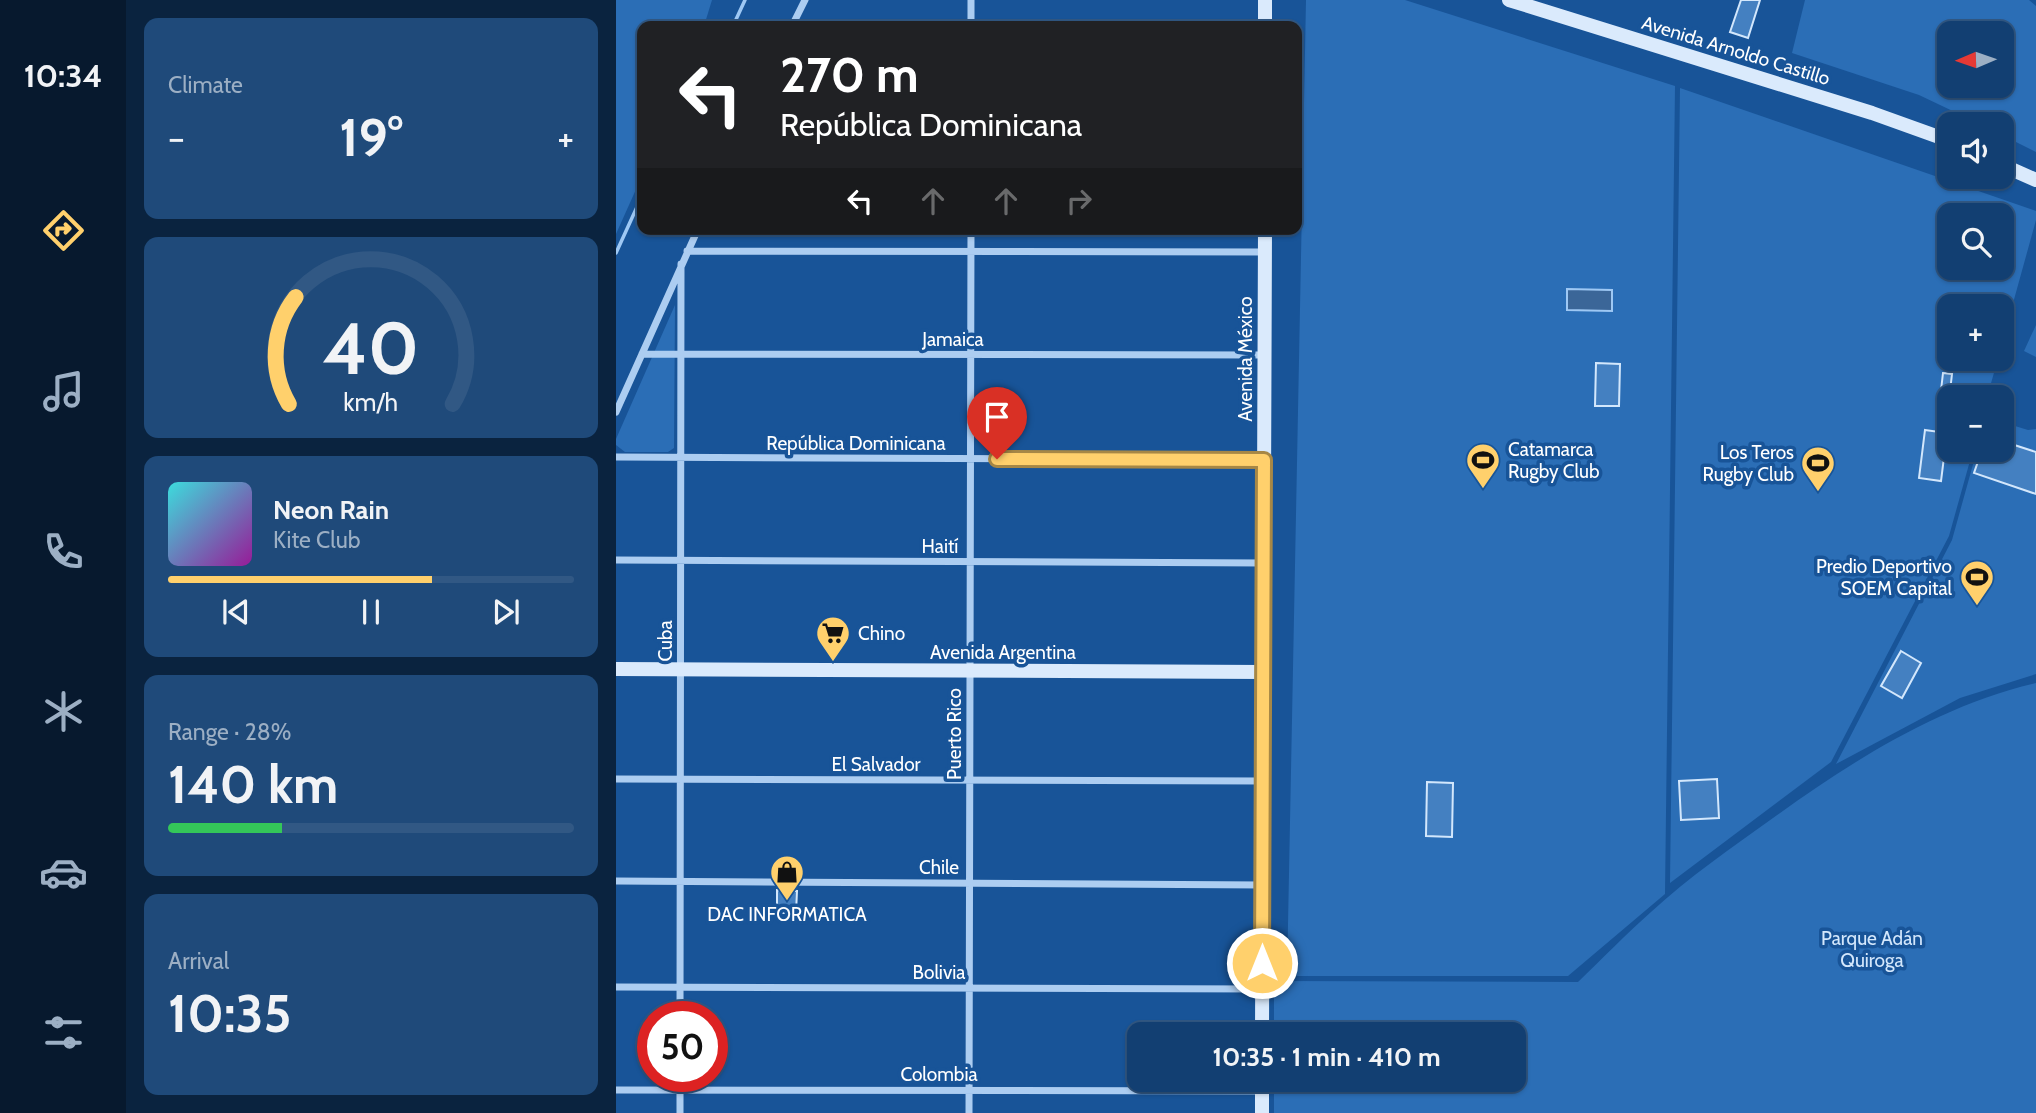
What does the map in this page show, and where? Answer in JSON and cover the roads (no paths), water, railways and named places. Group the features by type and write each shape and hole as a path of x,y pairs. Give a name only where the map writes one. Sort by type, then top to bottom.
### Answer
{"main road":[{"path":"1265,0 1265,21"},
{"name":"Avenida Arnoldo Castillo","path":"1509,0 1872,113 1937,136"},
{"path":"2014,170 2036,180"},
{"name":"Avenida México","path":"1262,1022 1265,235"},
{"name":"Avenida Argentina","path":"616,669 1263,672"},
{"path":"1262,1092 1262,1113"}],"street":[{"path":"794,21 805,0"},
{"path":"971,0 971,21"},
{"path":"616,412 695,235"},
{"name":"Puerto Rico","path":"969,1113 971,235"},
{"path":"687,251 1265,252"},
{"name":"Cuba","path":"680,1001 681,264"},
{"name":"Jamaica","path":"642,354 1264,355"},
{"name":"República Dominicana","path":"616,457 1264,460"},
{"name":"Haití","path":"616,560 1264,563"},
{"name":"El Salvador","path":"616,779 1263,781"},
{"name":"Chile","path":"616,881 1262,885"},
{"name":"Bolivia","path":"616,987 1262,989"},
{"name":"Colombia","path":"728,1090 1127,1088"},
{"name":"Colombia","path":"616,1090 637,1090"},
{"path":"680,1092 680,1113"}],"waterway":[{"path":"735,21 745,0"},
{"path":"616,253 637,207"}],"place":[{"name":"Catamarca Rugby Club","path":"1483,490"},
{"name":"Los Teros Rugby Club","path":"1818,493"},
{"name":"Predio Deportivo SOEM Capital","path":"1977,607"},
{"name":"Chino","path":"833,663"},
{"name":"DAC INFORMATICA","path":"787,902"}],"park label":[{"name":"Parque Adán Quiroga","path":"1872,949"}]}
